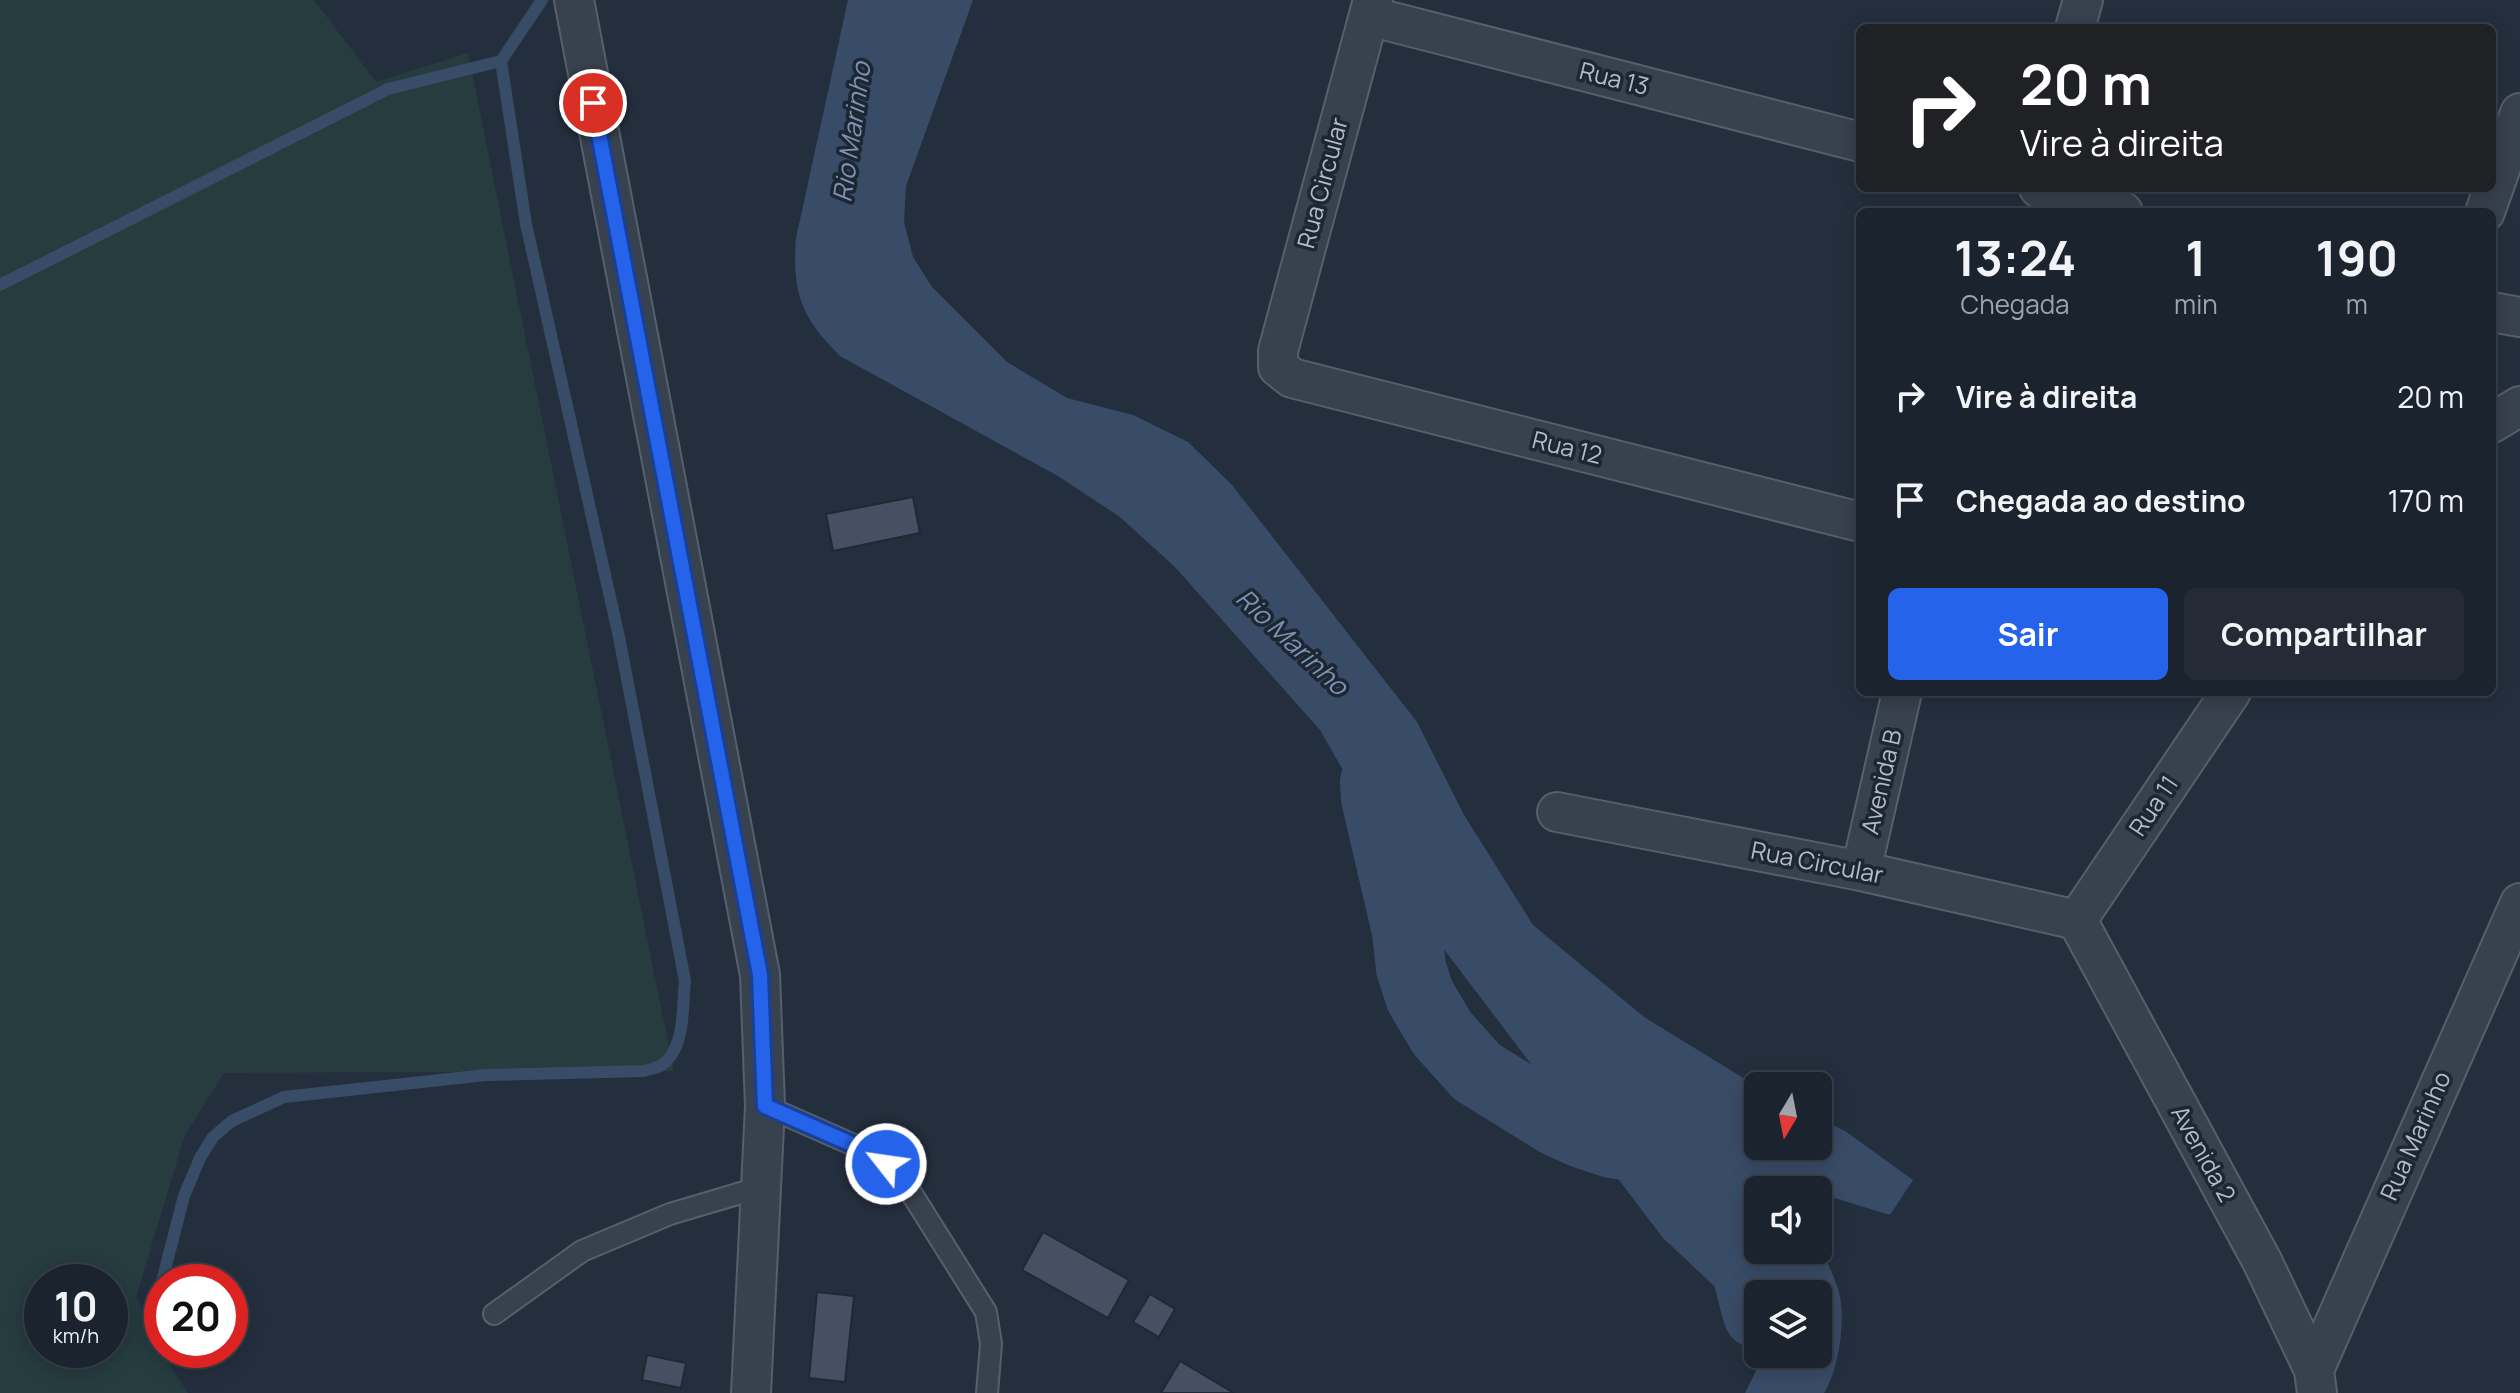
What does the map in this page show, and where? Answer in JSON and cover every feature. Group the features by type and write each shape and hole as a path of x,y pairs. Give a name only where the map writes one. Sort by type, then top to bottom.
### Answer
{"street":[{"path":"574,0 760,975 765,1106 751,1393"},
{"path":"2076,24 2083,0"},
{"name":"Rua 13","path":"1371,8 1856,141"},
{"name":"Rua Circular","path":"1278,367 1278,351 1371,8"},
{"path":"2496,181 2520,113"},
{"path":"2053,192 2109,208"},
{"path":"2496,313 2520,317"},
{"name":"Rua 12","path":"1278,367 1292,378 1856,521"},
{"path":"2496,421 2520,406"},
{"name":"Avenida B","path":"1861,871 1901,696"},
{"name":"Rua 11","path":"2077,920 2228,696"},
{"name":"Rua Circular","path":"1557,812 1861,871 2077,920"},
{"name":"Rua Marinho","path":"2315,1382 2492,961 2520,903"},
{"name":"Avenida 2","path":"2077,920 2262,1261 2315,1382"}],"lane":[{"path":"765,1106 872,1153 900,1175 986,1312 991,1344 987,1393"},
{"path":"494,1314 582,1251 670,1214 761,1187"}],"green space":[{"path":"0,0 314,0 376,82 468,53 674,1071 224,1073 185,1135 136,1297 144,1313 144,1368 172,1368 188,1393 0,1393"}],"water":[{"path":"848,0 973,0 906,186 904,222 913,257 932,287 1007,362 1067,398 1133,415 1188,442 1232,485 1417,722 1464,815 1533,925 1644,1017 1744,1078 1744,1160 1832,1160 1832,1125 1913,1180 1890,1215 1832,1197 1832,1176 1744,1176 1744,1264 1828,1264 1838,1289 1842,1313 1840,1342 1834,1371 1824,1393 1745,1393 1756,1368 1832,1368 1832,1280 1744,1280 1744,1314 1663,1238 1440,944 1391,870 1359,798 1320,730 1175,567 1120,517 1058,476 840,356 816,329 802,303 795,257 796,238"}],"building":[{"path":"913,497 920,533 833,551 826,514"},
{"path":"1043,1232 1129,1280 1108,1318 1022,1270"},
{"path":"817,1292 854,1296 845,1382 809,1378"},
{"path":"1150,1294 1175,1309 1159,1337 1133,1322"},
{"path":"647,1355 686,1363 681,1388 642,1380"},
{"path":"1180,1361 1234,1393 1161,1393"}],"waterway":[{"path":"166,1264 184,1196 200,1158 213,1137 232,1121 284,1097 486,1075 644,1071 662,1065 670,1057 679,1037 685,981 619,637 526,224 501,61 542,0"},
{"path":"0,285 388,89 501,61"},
{"name":"Rio Marinho","path":"1375,782 1407,931 1411,968 1420,996 1442,1033 1477,1072 1556,1121 1612,1143 1708,1157 1718,1172 1733,1210 1750,1280"}],"route":[{"path":"593,103 760,975 765,1106 872,1153 886,1164"}]}
